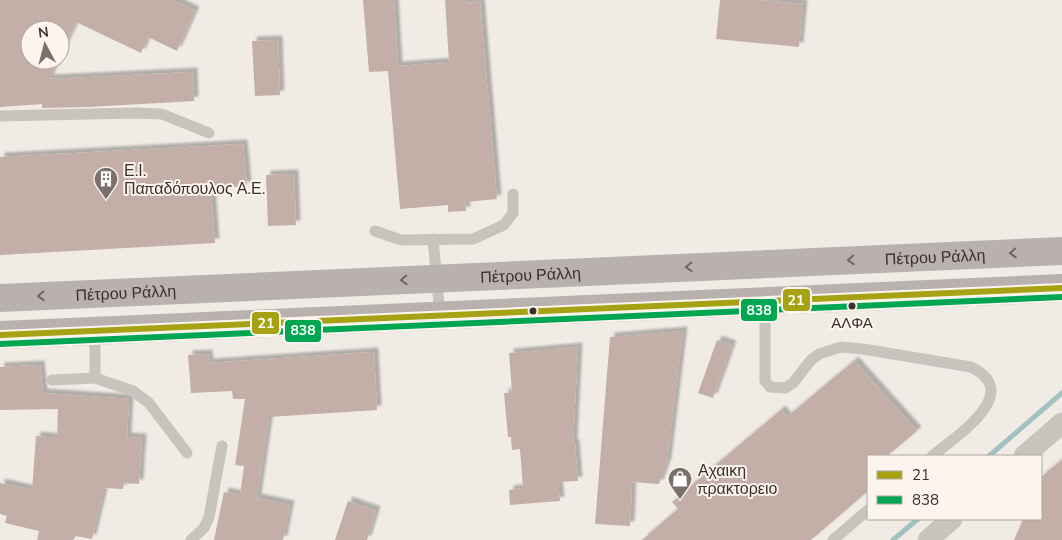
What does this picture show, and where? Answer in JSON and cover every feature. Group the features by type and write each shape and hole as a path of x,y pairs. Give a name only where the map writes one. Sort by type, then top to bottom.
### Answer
{"main road":[{"name":"Πέτρου Ράλλη","path":"0,298 1062,251"},
{"path":"0,335 1062,288"}],"street":[{"path":"1025,455 1062,424"},
{"path":"928,540 951,520"}],"lane":[{"path":"0,116 162,114 209,133"},
{"path":"375,231 401,240 473,239 504,225 513,213 513,194"},
{"path":"433,239 440,316"},
{"path":"765,301 765,381 770,387 785,388 793,383 811,360 819,354 841,347 852,347 971,367 987,378 991,394 988,404 981,415 933,455"},
{"path":"94,331 95,378"},
{"path":"52,380 95,378 133,391 145,400 188,453"},
{"path":"191,540 204,528 209,517 222,446"},
{"path":"834,540 867,511"}],"building":[{"path":"0,0 172,0 195,11 177,51 148,37 141,53 76,22 70,35 70,20 20,20 20,70 53,70 49,79 193,72 194,101 88,107 42,108 42,104 0,107"},
{"path":"363,0 394,0 398,66 449,62 445,0 468,0 468,3 480,1 497,199 465,202 466,211 448,212 448,205 400,209 388,71 369,72"},
{"path":"720,0 758,0 803,4 799,47 716,39"},
{"path":"278,40 280,95 255,96 252,41"},
{"name":"Ε.Ι. Παπαδόπουλος Α.Ε.","path":"243,144 247,186 211,189 215,243 0,255 0,157"},
{"path":"294,174 296,225 268,226 266,175"},
{"path":"683,331 667,462 659,484 632,482 630,526 595,524 610,337"},
{"path":"717,340 732,345 713,398 698,393"},
{"path":"578,347 573,444 575,444 578,481 558,482 560,501 510,505 509,490 523,488 520,449 512,450 511,437 508,437 504,393 512,392 509,353"},
{"path":"374,352 377,410 269,417 257,498 290,505 283,540 214,540 224,492 240,495 244,466 235,465 245,399 233,399 232,391 191,393 188,355 208,354 209,363"},
{"path":"854,361 917,431 888,455 867,455 867,492 811,540 642,540 678,509 672,502 781,410 787,417"},
{"path":"40,365 43,393 129,399 127,437 142,438 139,484 124,483 123,489 104,488 92,539 76,536 73,540 37,540 39,531 5,523 7,516 0,514 0,483 32,490 36,436 57,438 58,409 0,410 0,367"},
{"path":"1062,460 1062,540 1014,540 1023,520 1042,520 1042,476"},
{"path":"348,501 376,511 367,540 335,540"}],"waterway":[{"path":"990,455 1062,393"},
{"path":"893,540 917,520"}],"transit line":[{"name":"21","path":"0,335 1062,288"},
{"name":"838","path":"0,344 1062,297"}],"place":[{"name":"Ε.Ι. Παπαδόπουλος Α.Ε.","path":"106,200"},
{"name":"ΑΛΦΑ","path":"852,306"},
{"name":"Αχαικη πρακτορειο","path":"680,500"}]}
